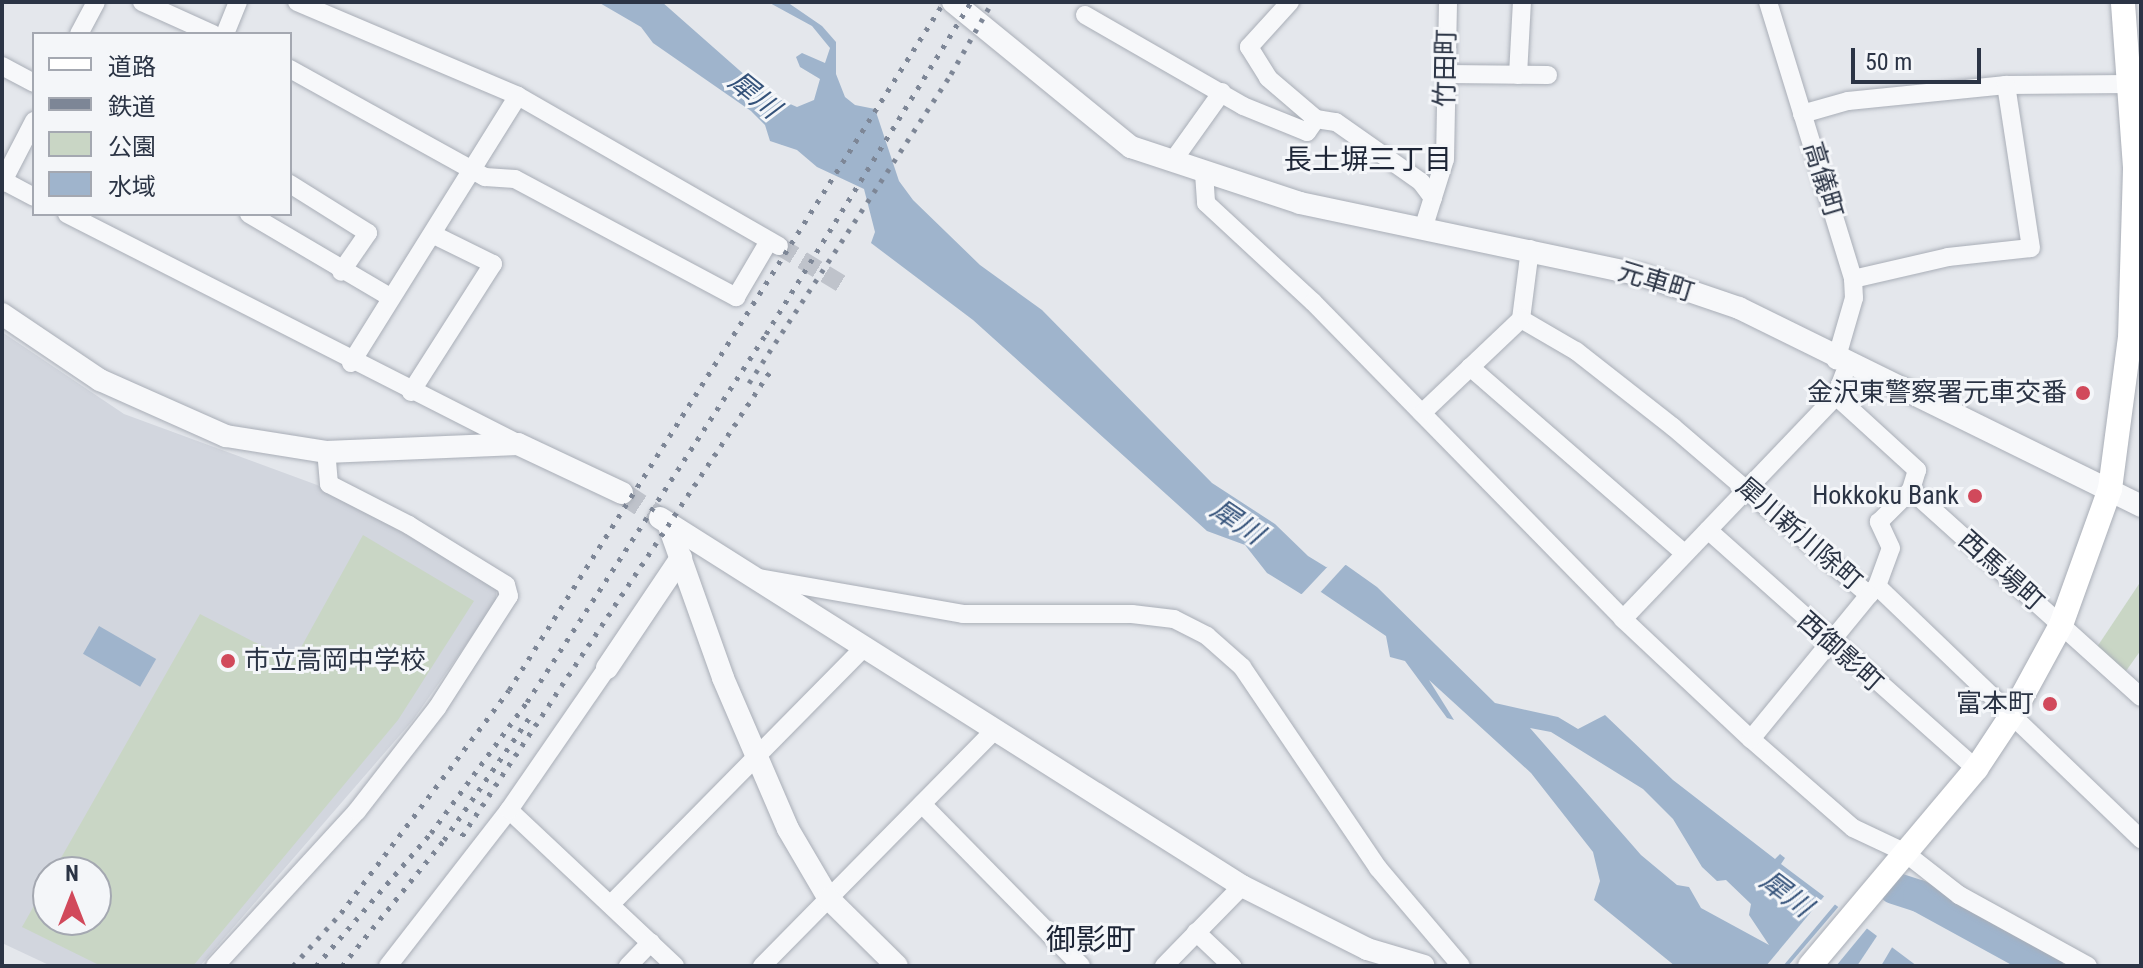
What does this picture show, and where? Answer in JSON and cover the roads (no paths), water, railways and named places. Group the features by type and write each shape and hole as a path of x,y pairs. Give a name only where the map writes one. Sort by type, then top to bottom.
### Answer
{"main road":[{"path":"1810,966 1976,769 2013,713 2061,625 2110,489 2136,338 2135,167 2129,5"}],"street":[{"path":"80,32 96,2"},
{"path":"142,2 209,32"},
{"path":"226,32 238,2"},
{"path":"292,70 485,177 515,179 736,297 774,244 518,96 297,2"},
{"name":"元車町","path":"953,2 1131,147 1300,203 1424,226 1642,275 1739,308 1842,362 2141,506"},
{"path":"1290,2 1249,47 1268,78 1316,119 1336,122 1421,182 1433,198"},
{"name":"竹田町","path":"1424,226 1445,159 1448,2"},
{"path":"1518,75 1522,2"},
{"name":"高儀町","path":"1768,2 1853,279 1854,298 1842,362"},
{"path":"1085,15 1124,42 1307,132 1316,119"},
{"path":"2,66 32,82"},
{"path":"1446,74 1548,75"},
{"path":"1802,114 1848,101 2006,85 2130,84"},
{"path":"1853,279 1948,257 2031,248 2006,85"},
{"path":"1172,162 1222,92"},
{"path":"351,363 390,297 434,235 518,96"},
{"path":"32,125 2,181 32,196"},
{"path":"1204,173 1206,203 1422,413 1623,619 1751,739 1853,828 1959,895 2088,966"},
{"path":"292,185 368,233 341,272"},
{"path":"71,216 351,363 622,493"},
{"path":"252,216 341,272 390,297"},
{"path":"411,392 493,264 434,235"},
{"path":"1422,413 1521,319 1530,249"},
{"path":"2,314 100,380 177,417 226,436 326,452 518,444"},
{"name":"犀川新川除町","path":"1521,319 1576,351 1873,590 2013,713 2141,839"},
{"path":"1623,619 1836,396 1842,362"},
{"path":"1470,367 1684,553"},
{"path":"1751,739 1873,590 1891,548 1879,522 1911,490 1917,470 1836,396"},
{"path":"215,966 357,811 437,708 509,596 506,585 409,525 329,484 326,452"},
{"name":"西馬場町","path":"1911,490 2141,697"},
{"path":"897,966 829,899 788,829 665,522 759,578 1242,886 1367,949 1424,966"},
{"name":"西御影町","path":"1708,530 1829,643 1976,769"},
{"path":"388,966 509,810 681,558"},
{"path":"759,578 963,614 1132,614 1174,619 1207,636 1242,667 1378,868 1461,966"},
{"path":"612,903 865,646"},
{"path":"762,966 995,730"},
{"path":"922,804 1081,966"},
{"path":"509,810 612,903 675,966"},
{"path":"1164,966 1242,886"},
{"path":"1196,932 1232,966"},
{"path":"628,966 651,942"}],"water":[{"path":"598,2 662,2 765,93 797,107 814,100 820,79 800,67 796,57 802,53 825,63 830,48 812,26 768,2 787,2 822,26 836,42 836,74 845,97 855,105 875,109 899,181 913,200 980,265 1042,310 1212,483 1275,524 1308,556 1326,567 1346,565 1377,587 1495,703 1558,717 1578,729 1605,715 1673,780 1775,859 1780,854 1785,858 1781,864 1917,966 1675,966 1594,900 1600,881 1593,852 1531,773 1429,680 1454,720 1447,718 1405,661 1390,657 1386,636 1321,592 1301,594 1267,573 1245,545 1207,531 973,320 871,243 875,232 864,189 817,167 797,150 770,141 765,125 751,111 653,43 641,27","holes":["1530,728 1551,732 1643,789 1673,819 1702,867 1717,881 1726,880 1751,904 1749,915 1769,945 1701,908 1689,887 1677,885 1641,855"]},
{"path":"99,626 156,659 140,687 83,654"}],"waterway":[{"name":"犀川","path":"1894,888 1919,896 2047,966"}],"tunnel":[{"path":"779,246 845,286"},
{"path":"622,493 660,518"}],"railway":[{"path":"293,966 341,913 509,690 944,2"},
{"path":"316,966 431,833 527,702 766,334 971,2"},
{"path":"749,383 951,74 992,2"},
{"path":"462,836 771,370"},
{"path":"342,966 444,840 532,714"}],"place":[{"name":"金沢東警察署元車交番","path":"2083,393"},
{"name":"Hokkoku Bank","path":"1975,496"},
{"name":"市立高岡中学校","path":"228,661"},
{"name":"富本町","path":"2050,704"}],"district":[{"name":"長土塀三丁目","path":"1368,160"},
{"name":"御影町","path":"1091,940"}]}
